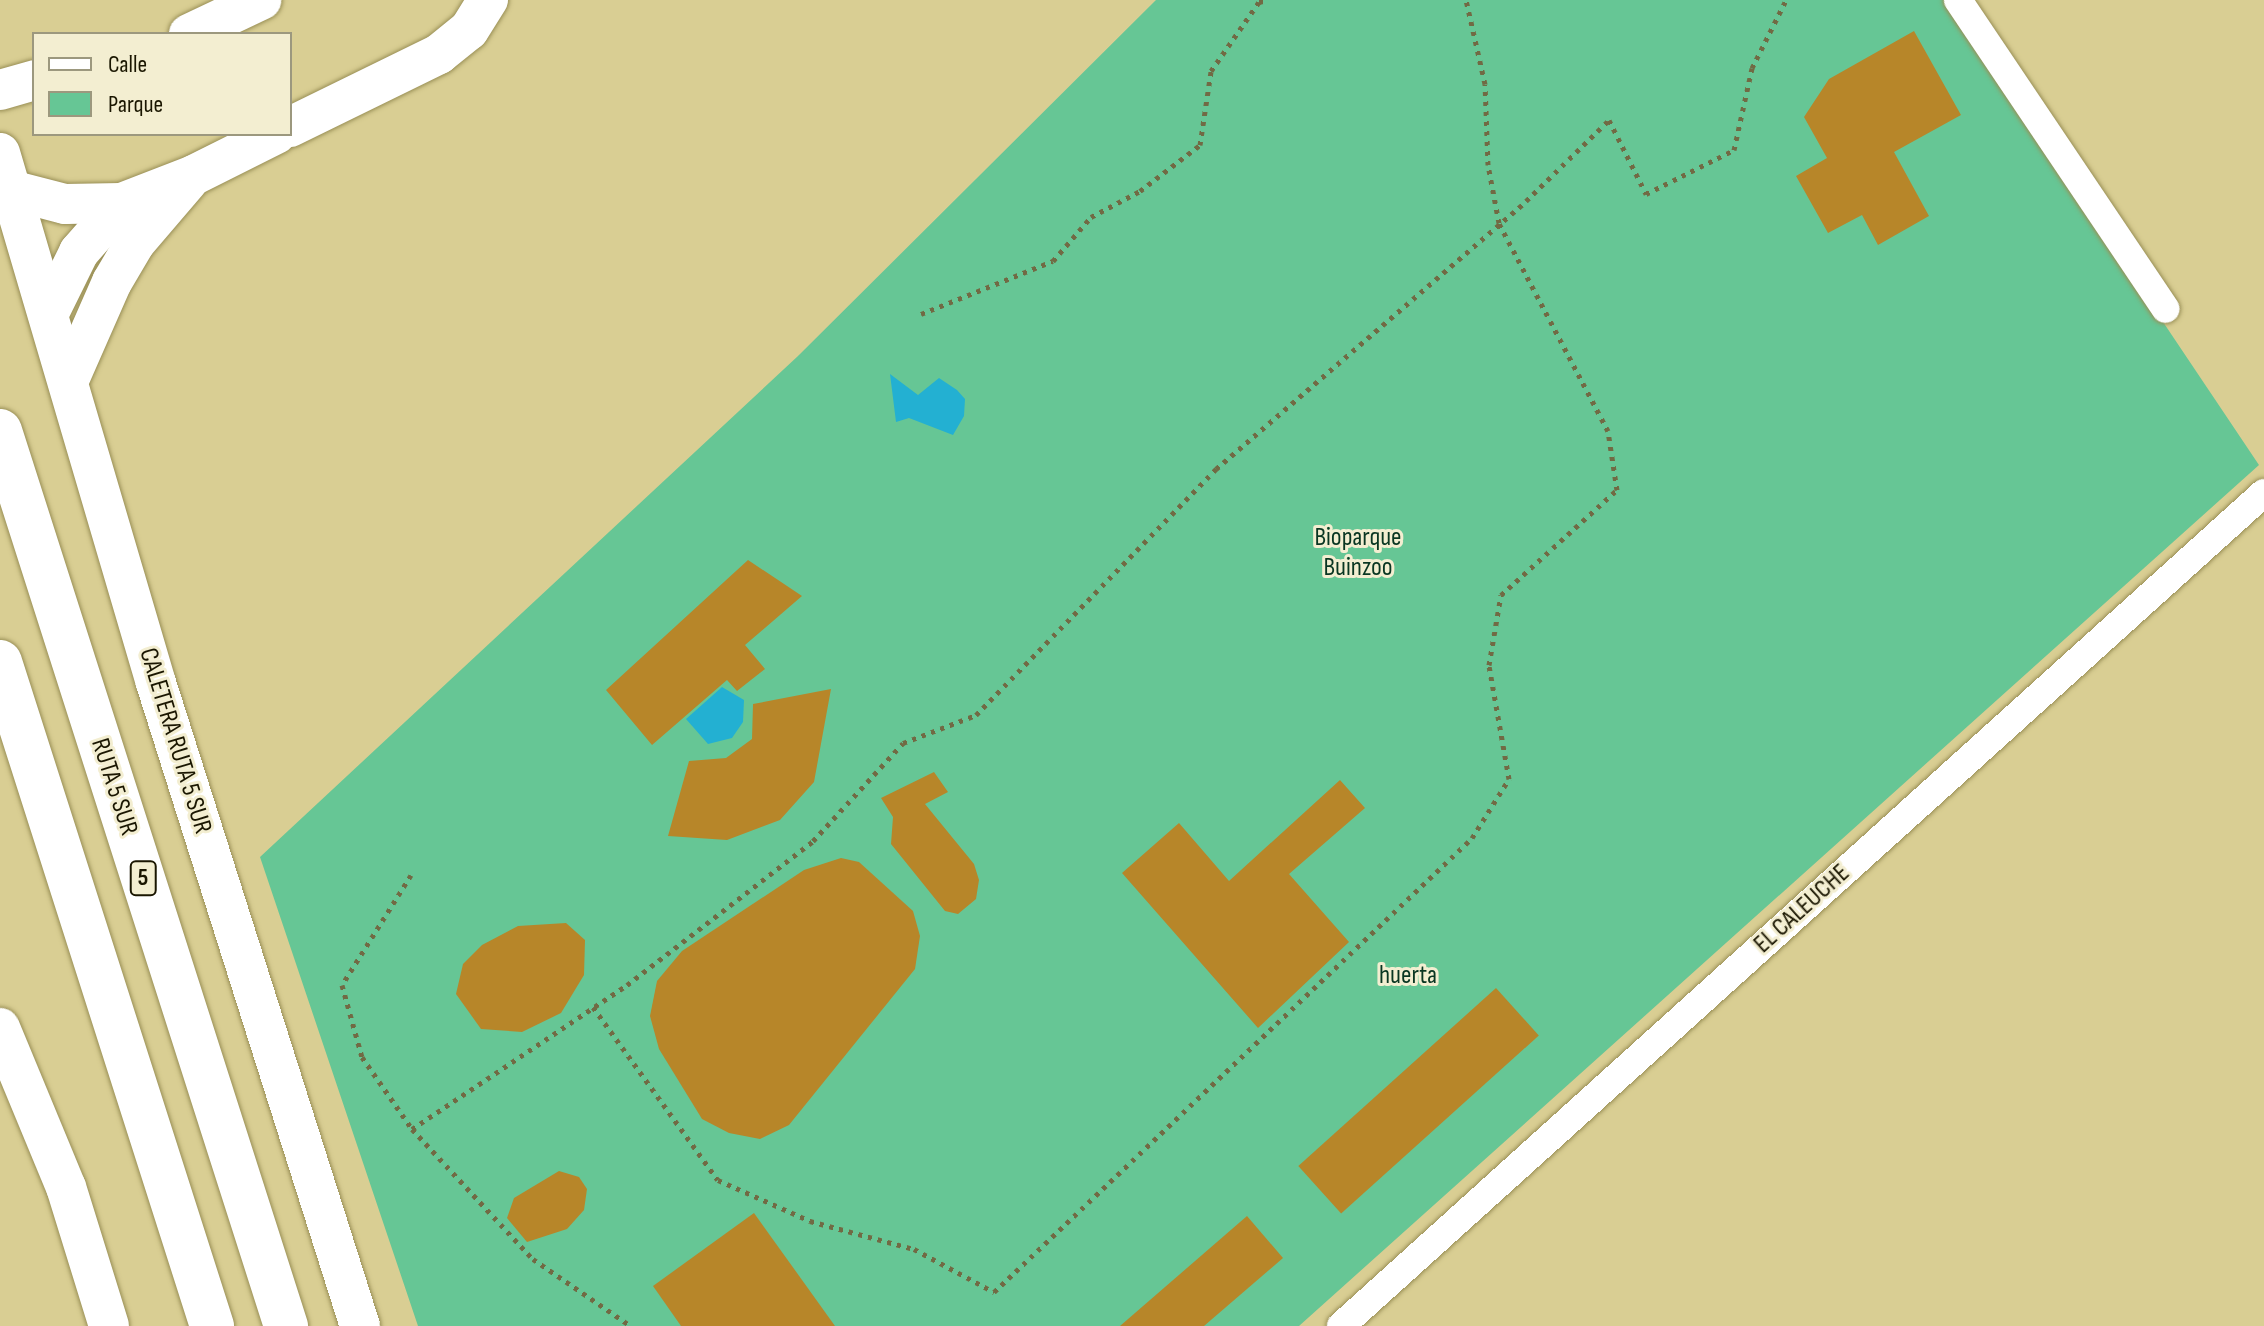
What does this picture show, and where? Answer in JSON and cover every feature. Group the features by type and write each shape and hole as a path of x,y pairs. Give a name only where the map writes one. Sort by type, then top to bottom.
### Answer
{"highway":[{"name":"RUTA 5 SUR","path":"0,431 286,1326"},
{"path":"0,662 212,1326"}],"main road":[{"path":"193,32 261,0"},
{"path":"292,126 439,54 469,30 488,0"},
{"path":"0,90 32,81"},
{"path":"6,171 65,204 122,203 194,175 272,136"},
{"name":"CALETERA RUTA 5 SUR","path":"6,171 156,683 360,1326"},
{"path":"68,382 135,243 194,175"},
{"path":"49,313 79,252 122,203"},
{"path":"0,1028 61,1175 109,1326"}],"street":[{"path":"1958,0 2166,309"},
{"name":"EL CALEUCHE","path":"1341,1326 2264,493"}],"path":[{"path":"921,314 1053,261 1091,217 1140,191 1200,145 1211,71 1259,2 1267,0"},
{"path":"593,1007 718,1180 810,1221 914,1249 994,1292 1472,838 1509,779 1489,665 1501,595 1617,490 1608,431 1499,223 1488,165 1485,84 1466,0"},
{"path":"412,1129 593,1007 813,841 903,743 976,715 1216,469 1499,223 1609,120 1646,194 1734,150 1752,68 1786,0"},
{"path":"411,875 342,985 362,1057 412,1129 533,1259 631,1326"}],"green space":[{"name":"Bioparque Buinzoo","path":"1156,0 1947,0 2259,465 1299,1326 418,1326 260,857 798,356"}],"water":[{"path":"890,374 918,395 939,378 957,390 965,399 964,416 953,435 909,418 896,422"},
{"path":"722,687 744,700 743,722 732,738 708,744 686,719"}],"building":[{"path":"1914,31 1961,115 1894,152 1929,216 1878,245 1862,215 1828,233 1796,176 1827,158 1804,117 1829,79"},
{"path":"748,560 802,596 745,645 765,669 737,691 727,680 652,745 606,690"},
{"path":"831,689 814,782 780,820 727,840 668,836 689,761 726,758 752,739 753,704"},
{"path":"934,772 948,792 925,804 974,864 979,880 976,899 958,914 945,911 891,844 893,817 881,798"},
{"path":"1340,780 1365,808 1289,874 1349,942 1258,1028 1122,873 1179,823 1229,881"},
{"path":"841,858 859,862 913,911 920,936 915,969 789,1125 760,1139 729,1133 702,1119 659,1049 650,1016 657,981 682,951 804,870"},
{"path":"566,923 585,940 584,975 561,1013 522,1032 481,1029 456,994 463,964 482,945 518,926"},
{"path":"1496,988 1539,1036 1341,1214 1298,1166"},
{"path":"559,1171 579,1177 587,1189 584,1210 567,1229 527,1242 507,1218 514,1198"},
{"path":"754,1213 835,1326 681,1326 653,1286"},
{"path":"1247,1216 1283,1258 1204,1326 1120,1326"}],"park label":[{"name":"huerta","path":"1408,976"}]}
